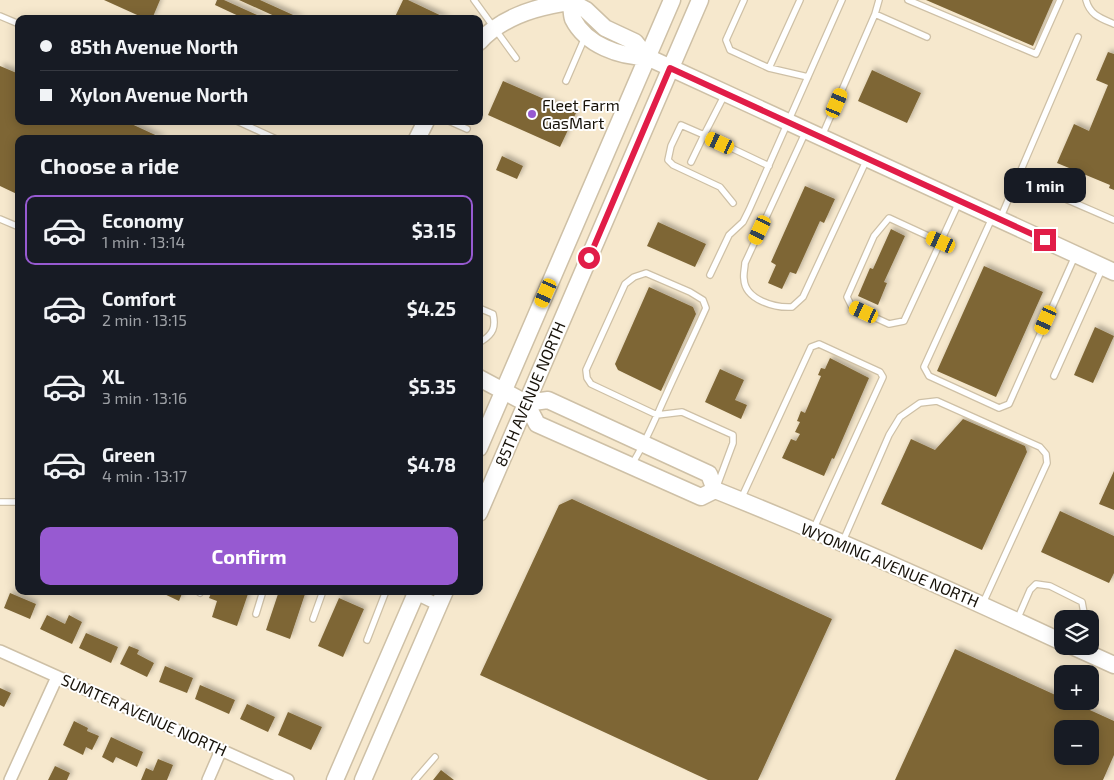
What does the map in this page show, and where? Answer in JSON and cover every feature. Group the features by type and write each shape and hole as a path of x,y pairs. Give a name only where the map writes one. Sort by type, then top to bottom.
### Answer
{"street":[{"name":"85TH AVENUE NORTH","path":"483,439 672,0"},
{"name":"85TH AVENUE NORTH","path":"483,504 700,0"},
{"path":"571,1 572,18 592,41 628,57 647,57 1108,269"},
{"path":"483,39 496,28 520,14 541,6 571,1 586,10 605,28 635,42 647,57"},
{"path":"483,380 526,403 548,400 709,474 715,490"},
{"name":"WYOMING AVENUE NORTH","path":"526,403 537,424 701,497 715,490 879,557 1054,638"},
{"path":"334,780 413,595"},
{"path":"363,780 442,598 428,595"},
{"name":"SUMTER AVENUE NORTH","path":"0,651 288,780"},
{"path":"1092,655 1114,665"},
{"path":"10,780 58,677"},
{"path":"208,780 221,750"}],"lane":[{"path":"474,0 516,58"},
{"path":"744,0 726,40 730,50 770,68 808,77"},
{"path":"770,68 800,0"},
{"path":"710,275 729,236 743,222 842,0"},
{"path":"822,138 875,14 879,0"},
{"path":"908,0 1036,54 1060,0"},
{"path":"1086,0 1088,10 1095,16 1114,24"},
{"path":"875,14 927,37"},
{"path":"0,16 15,22"},
{"path":"566,81 586,35"},
{"path":"1076,254 1009,404 999,408 929,376 924,367 1017,178 1078,37"},
{"path":"691,162 726,94"},
{"path":"246,125 267,135"},
{"path":"458,125 467,129"},
{"path":"733,204 720,187 673,165 668,160 671,146 682,125 769,166"},
{"path":"806,131 746,263 743,280 751,295 777,308 792,307 803,297 867,159"},
{"path":"1017,178 1114,220"},
{"path":"941,242 889,218 874,236 848,297 852,307 889,324 904,321 960,202"},
{"path":"0,219 15,226"},
{"path":"1054,376 1108,269"},
{"path":"631,465 644,444 657,415 706,308 703,300 690,292 646,273 634,277 625,284 586,370 587,378 591,384 657,415 682,412 733,435 733,443 715,490"},
{"path":"483,310 493,314 496,324 491,335 483,340"},
{"path":"741,500 811,347 819,344 880,372 883,376 812,531"},
{"path":"842,543 889,435 900,417 920,403 937,401 1040,446 1046,454 1047,463 982,604"},
{"path":"1,502 15,502"},
{"path":"1016,621 1030,590 1036,584 1050,586 1082,602 1083,610"},
{"path":"256,614 262,595"},
{"path":"313,619 322,595"},
{"path":"367,640 384,595"},
{"path":"415,780 435,757"}],"building":[{"path":"104,0 160,0 154,15 137,15"},
{"path":"217,0 224,0 257,15 236,15 215,5"},
{"path":"239,0 260,0 293,15 272,15"},
{"path":"403,0 408,0 440,15 396,15"},
{"path":"926,0 1053,0 1033,46"},
{"path":"1108,52 1114,54 1114,190 1109,188 1110,185 1057,163 1074,124 1089,131 1108,85 1096,80"},
{"path":"0,66 15,72 15,125 134,125 155,135 15,135 15,193 0,186"},
{"path":"872,70 921,93 907,123 858,101"},
{"name":"Fleet Farm GasMart","path":"503,81 576,113 560,147 488,115"},
{"name":"Fleet Farm GasMart","path":"502,156 523,166 517,179 496,170"},
{"path":"805,186 835,199 824,223 820,221 796,274 790,272 782,289 768,283 776,265 771,262"},
{"path":"658,222 706,244 695,267 647,246"},
{"path":"891,229 905,236 884,282 887,283 878,305 858,296 870,268 873,269"},
{"path":"984,266 1043,292 996,397 937,371"},
{"path":"649,287 693,307 696,314 661,391 618,370 615,364"},
{"path":"1095,327 1114,336 1093,383 1074,375"},
{"path":"830,358 869,378 834,459 832,458 824,476 782,458 791,439 796,441 800,434 795,432 800,422 797,421 801,411 805,413 821,376 818,375 821,368 825,369"},
{"path":"720,369 744,380 735,400 747,405 741,419 705,402"},
{"path":"963,419 1025,446 1027,452 982,550 881,504 911,439 935,450"},
{"path":"1114,471 1114,510 1099,504"},
{"path":"572,499 832,619 758,780 708,780 480,675 559,505"},
{"path":"1060,511 1114,536 1114,573 1109,583 1041,552"},
{"path":"10,593 36,604 30,619 4,608"},
{"path":"166,595 181,595 179,601"},
{"path":"210,595 248,595 237,626 212,617 217,601 209,598"},
{"path":"278,595 305,595 290,639 266,630"},
{"path":"339,598 364,609 343,657 318,646"},
{"path":"47,615 65,624 69,615 82,622 72,644 40,629"},
{"path":"86,633 118,647 111,663 79,648"},
{"path":"129,646 139,650 137,654 154,663 147,677 120,664"},
{"path":"955,649 1054,694 1054,710 1090,710 1114,721 1114,755 1103,780 895,780"},
{"path":"165,666 193,678 187,693 159,682"},
{"path":"200,685 235,700 229,714 195,699"},
{"path":"0,688 11,693 4,707 0,705"},
{"path":"247,704 275,717 268,732 240,719"},
{"path":"288,712 322,727 311,750 278,735"},
{"path":"74,721 88,728 87,731 99,736 92,750 86,747 83,755 63,745"},
{"path":"111,737 143,752 137,767 116,757 113,763 102,757"},
{"path":"158,759 173,765 167,780 141,780 146,768 153,771"},
{"path":"55,766 70,773 67,780 48,780"},
{"path":"441,770 454,780 433,780"}],"place":[{"name":"Fleet Farm GasMart","path":"532,114"}],"route":[{"path":"589,258 670,68 1045,240"}]}
